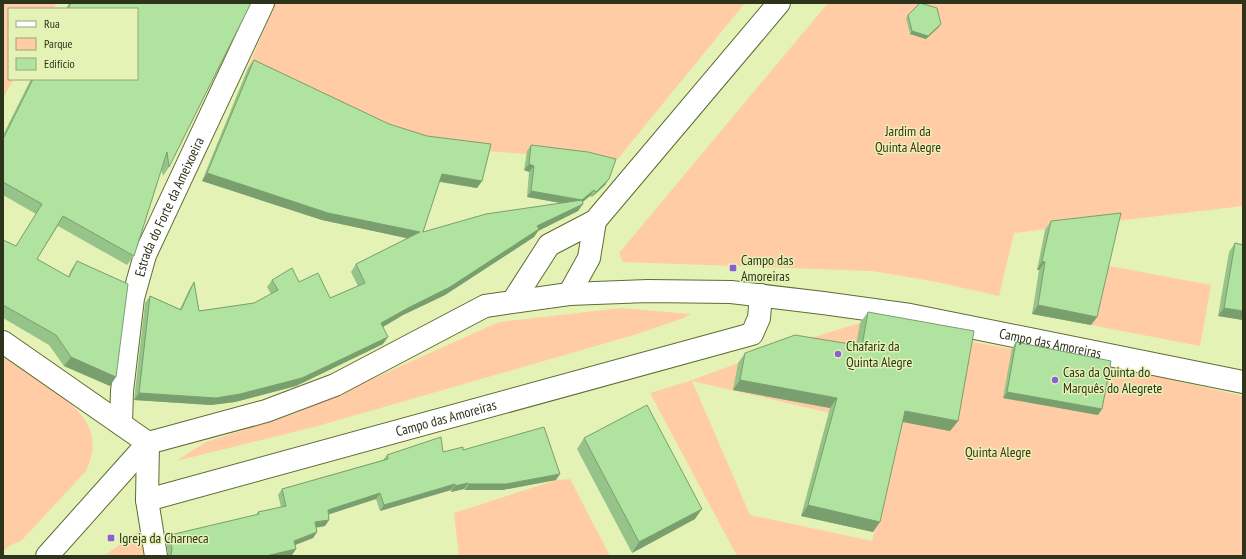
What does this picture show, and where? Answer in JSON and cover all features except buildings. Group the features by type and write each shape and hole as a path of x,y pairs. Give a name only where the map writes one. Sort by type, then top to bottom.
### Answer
{"street":[{"name":"Estrada do Forte da Ameixoeira","path":"121,424 122,391 133,298 145,255 263,3"},
{"path":"513,301 549,245 595,221 779,3"},
{"path":"569,294 589,258 595,221"},
{"name":"Campo das Amoreiras","path":"148,443 266,411 335,385 485,306 569,294 648,291 731,292 762,295 910,315 1243,382"},
{"name":"Campo das Amoreiras","path":"147,500 752,334 759,318 762,295"},
{"path":"3,342 148,443"},
{"path":"148,443 147,500 156,556"},
{"path":"46,556 148,443"}],"green space":[{"path":"3,3 57,3 54,8 8,8 8,80 13,80 3,98"},
{"path":"275,3 745,3 616,161 486,151 421,143 248,68"},
{"name":"Jardim da Quinta Alegre","path":"828,3 1243,3 1243,206 1014,233 999,296 937,282 872,271 623,262 619,253"},
{"path":"1104,265 1211,285 1200,346 1091,325"},
{"path":"621,308 691,314 681,319 634,335 314,427 176,461 206,442 294,414 499,322"},
{"name":"Quinta Alegre","path":"860,323 1107,365 1243,396 1243,556 737,556 650,393 692,380 788,345","holes":["692,381 896,428 872,541 750,515"]},
{"path":"3,355 52,388 76,409 85,420 90,430 93,446 86,471 22,540 3,551"},
{"path":"570,479 610,556 459,556 454,513 556,480"},
{"path":"140,530 146,556 104,556"}],"place":[{"name":"Campo das Amoreiras","path":"733,268"},
{"name":"Chafariz da Quinta Alegre","path":"838,354"},
{"name":"Casa da Quinta do Marquês do Alegrete","path":"1055,380"},
{"name":"Igreja da Charneca","path":"111,538"}]}
